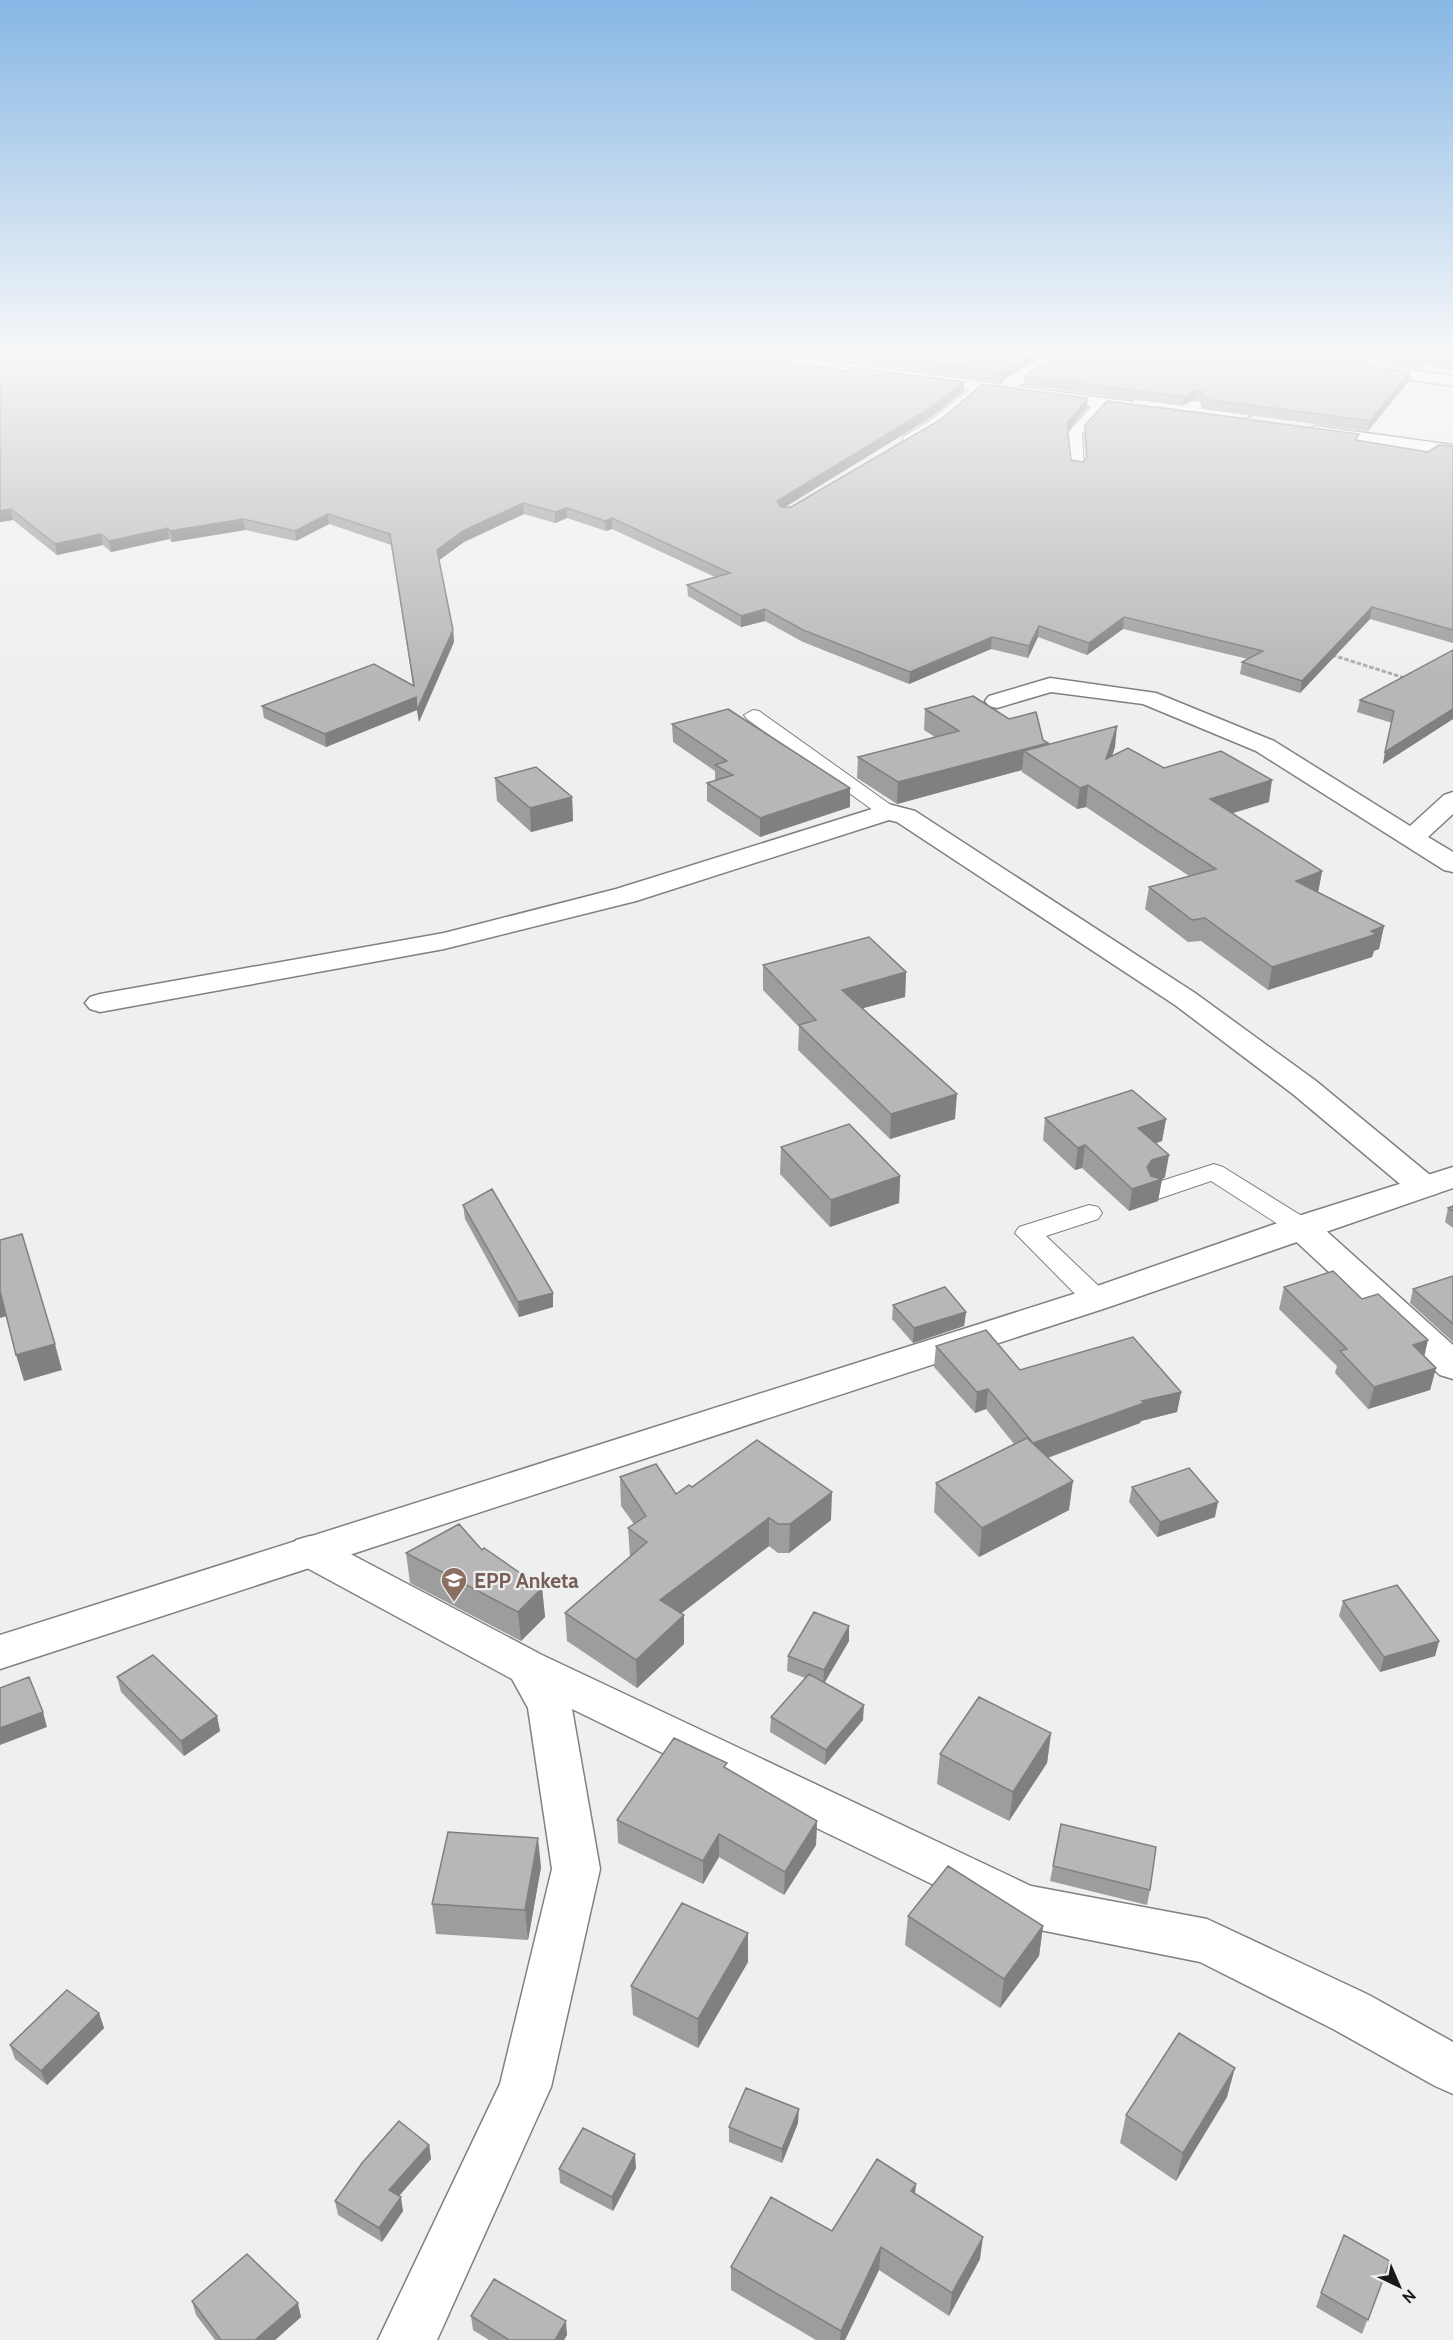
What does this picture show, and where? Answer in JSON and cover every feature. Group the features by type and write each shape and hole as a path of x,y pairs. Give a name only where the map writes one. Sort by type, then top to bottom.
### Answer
{"street":[{"path":"997,701 1050,685 1148,698 1265,746 1453,864"},
{"path":"1412,838 1453,800"},
{"path":"100,1003 444,941 626,895 888,813 906,816 1185,999 1305,1088 1439,1182"},
{"path":"0,1652 1096,1299 1301,1227 1439,1182"},
{"path":"1301,1227 1453,1366"},
{"path":"310,1551 527,1667 1025,1906 1207,1941 1351,2012 1453,2069"},
{"path":"407,2340 525,2087 576,1869 550,1707 527,1667"}],"lane":[{"path":"1077,460 1077,467"},
{"path":"753,715 888,813"},
{"path":"1158,1191 1214,1172 1301,1227"},
{"path":"1089,1213 1028,1233 1096,1299"}],"path":[{"path":"1330,654 1408,678"}],"building":[{"path":"0,460 844,460 777,501 781,507 791,507 871,460 1083,462 1453,460 1453,630 1372,607 1302,681 1242,662 1263,651 1124,617 1089,643 1039,626 1029,646 992,637 910,672 803,630 765,609 741,616 687,585 730,573 612,518 605,521 567,508 555,512 523,503 463,531 437,550 453,630 417,710 416,697 325,734 262,706 374,664 414,686 390,534 328,514 295,531 243,519 170,531 168,528 109,541 101,534 55,544 11,509 0,511"},
{"path":"1453,650 1453,709 1385,752 1394,711 1360,700"},
{"path":"973,696 1009,719 1036,712 1043,740 1048,743 898,782 858,757 959,731 925,709"},
{"path":"728,709 850,788 760,818 707,783 733,775 715,765 727,761 672,724"},
{"path":"1117,726 1106,759 1128,748 1164,768 1221,751 1272,780 1210,799 1322,871 1296,881 1384,926 1371,931 1377,934 1272,967 1205,918 1192,920 1149,887 1216,869 1088,785 1080,788 1024,751"},
{"path":"536,767 572,797 530,808 495,778"},
{"path":"869,937 906,972 842,990 957,1094 891,1114 799,1025 816,1020 763,965"},
{"path":"1132,1090 1166,1119 1138,1128 1169,1155 1152,1160 1147,1167 1151,1176 1162,1179 1132,1189 1085,1145 1078,1148 1045,1118"},
{"path":"849,1124 900,1176 831,1200 781,1147"},
{"path":"492,1189 553,1293 518,1302 463,1205"},
{"path":"22,1234 55,1344 16,1355 0,1291 0,1240"},
{"path":"1333,1271 1362,1299 1378,1294 1428,1340 1413,1345 1436,1368 1374,1387 1340,1351 1347,1349 1284,1287"},
{"path":"1453,1276 1453,1324 1413,1289"},
{"path":"945,1287 966,1312 914,1328 893,1305"},
{"path":"986,1330 1020,1370 1133,1337 1181,1392 1142,1401 1144,1403 1033,1443 988,1389 977,1392 936,1346"},
{"path":"1027,1438 1073,1481 982,1528 936,1483"},
{"path":"757,1440 832,1492 790,1524 778,1524 769,1518 660,1600 684,1615 636,1660 565,1613 647,1542 628,1528 646,1516 620,1477 656,1464 676,1494 689,1485 692,1487"},
{"path":"1189,1468 1218,1502 1160,1522 1132,1487"},
{"path":"459,1524 482,1550 484,1548 542,1588 518,1612 406,1553"},
{"path":"1397,1585 1439,1641 1384,1657 1343,1601"},
{"path":"814,1612 849,1626 824,1670 788,1656"},
{"path":"153,1655 217,1716 181,1741 117,1677"},
{"path":"809,1674 864,1705 826,1750 771,1717"},
{"path":"29,1677 43,1712 0,1728 0,1688"},
{"path":"979,1697 1051,1733 1013,1792 940,1754"},
{"path":"674,1738 727,1763 724,1767 817,1821 785,1872 719,1834 703,1861 617,1820"},
{"path":"1061,1824 1156,1847 1150,1890 1053,1866"},
{"path":"448,1832 538,1838 525,1910 432,1904"},
{"path":"948,1866 1043,1926 1004,1979 908,1916"},
{"path":"682,1903 748,1933 698,2019 631,1986"},
{"path":"67,1990 99,2013 41,2071 10,2045"},
{"path":"1179,2033 1235,2068 1183,2153 1126,2115"},
{"path":"746,2088 799,2109 782,2149 729,2127"},
{"path":"399,2121 429,2145 389,2190 401,2197 379,2228 335,2201 362,2163"},
{"path":"583,2128 635,2154 612,2197 559,2169"},
{"path":"877,2159 916,2184 911,2191 983,2237 952,2293 881,2247 841,2331 731,2267 771,2197 832,2231"},
{"path":"1344,2235 1390,2261 1368,2320 1321,2293"},
{"path":"247,2254 298,2303 255,2340 221,2340 192,2301"},
{"path":"494,2279 566,2321 555,2340 509,2340 471,2316"}],"place":[{"name":"EPP Anketa","path":"454,1603"}]}
